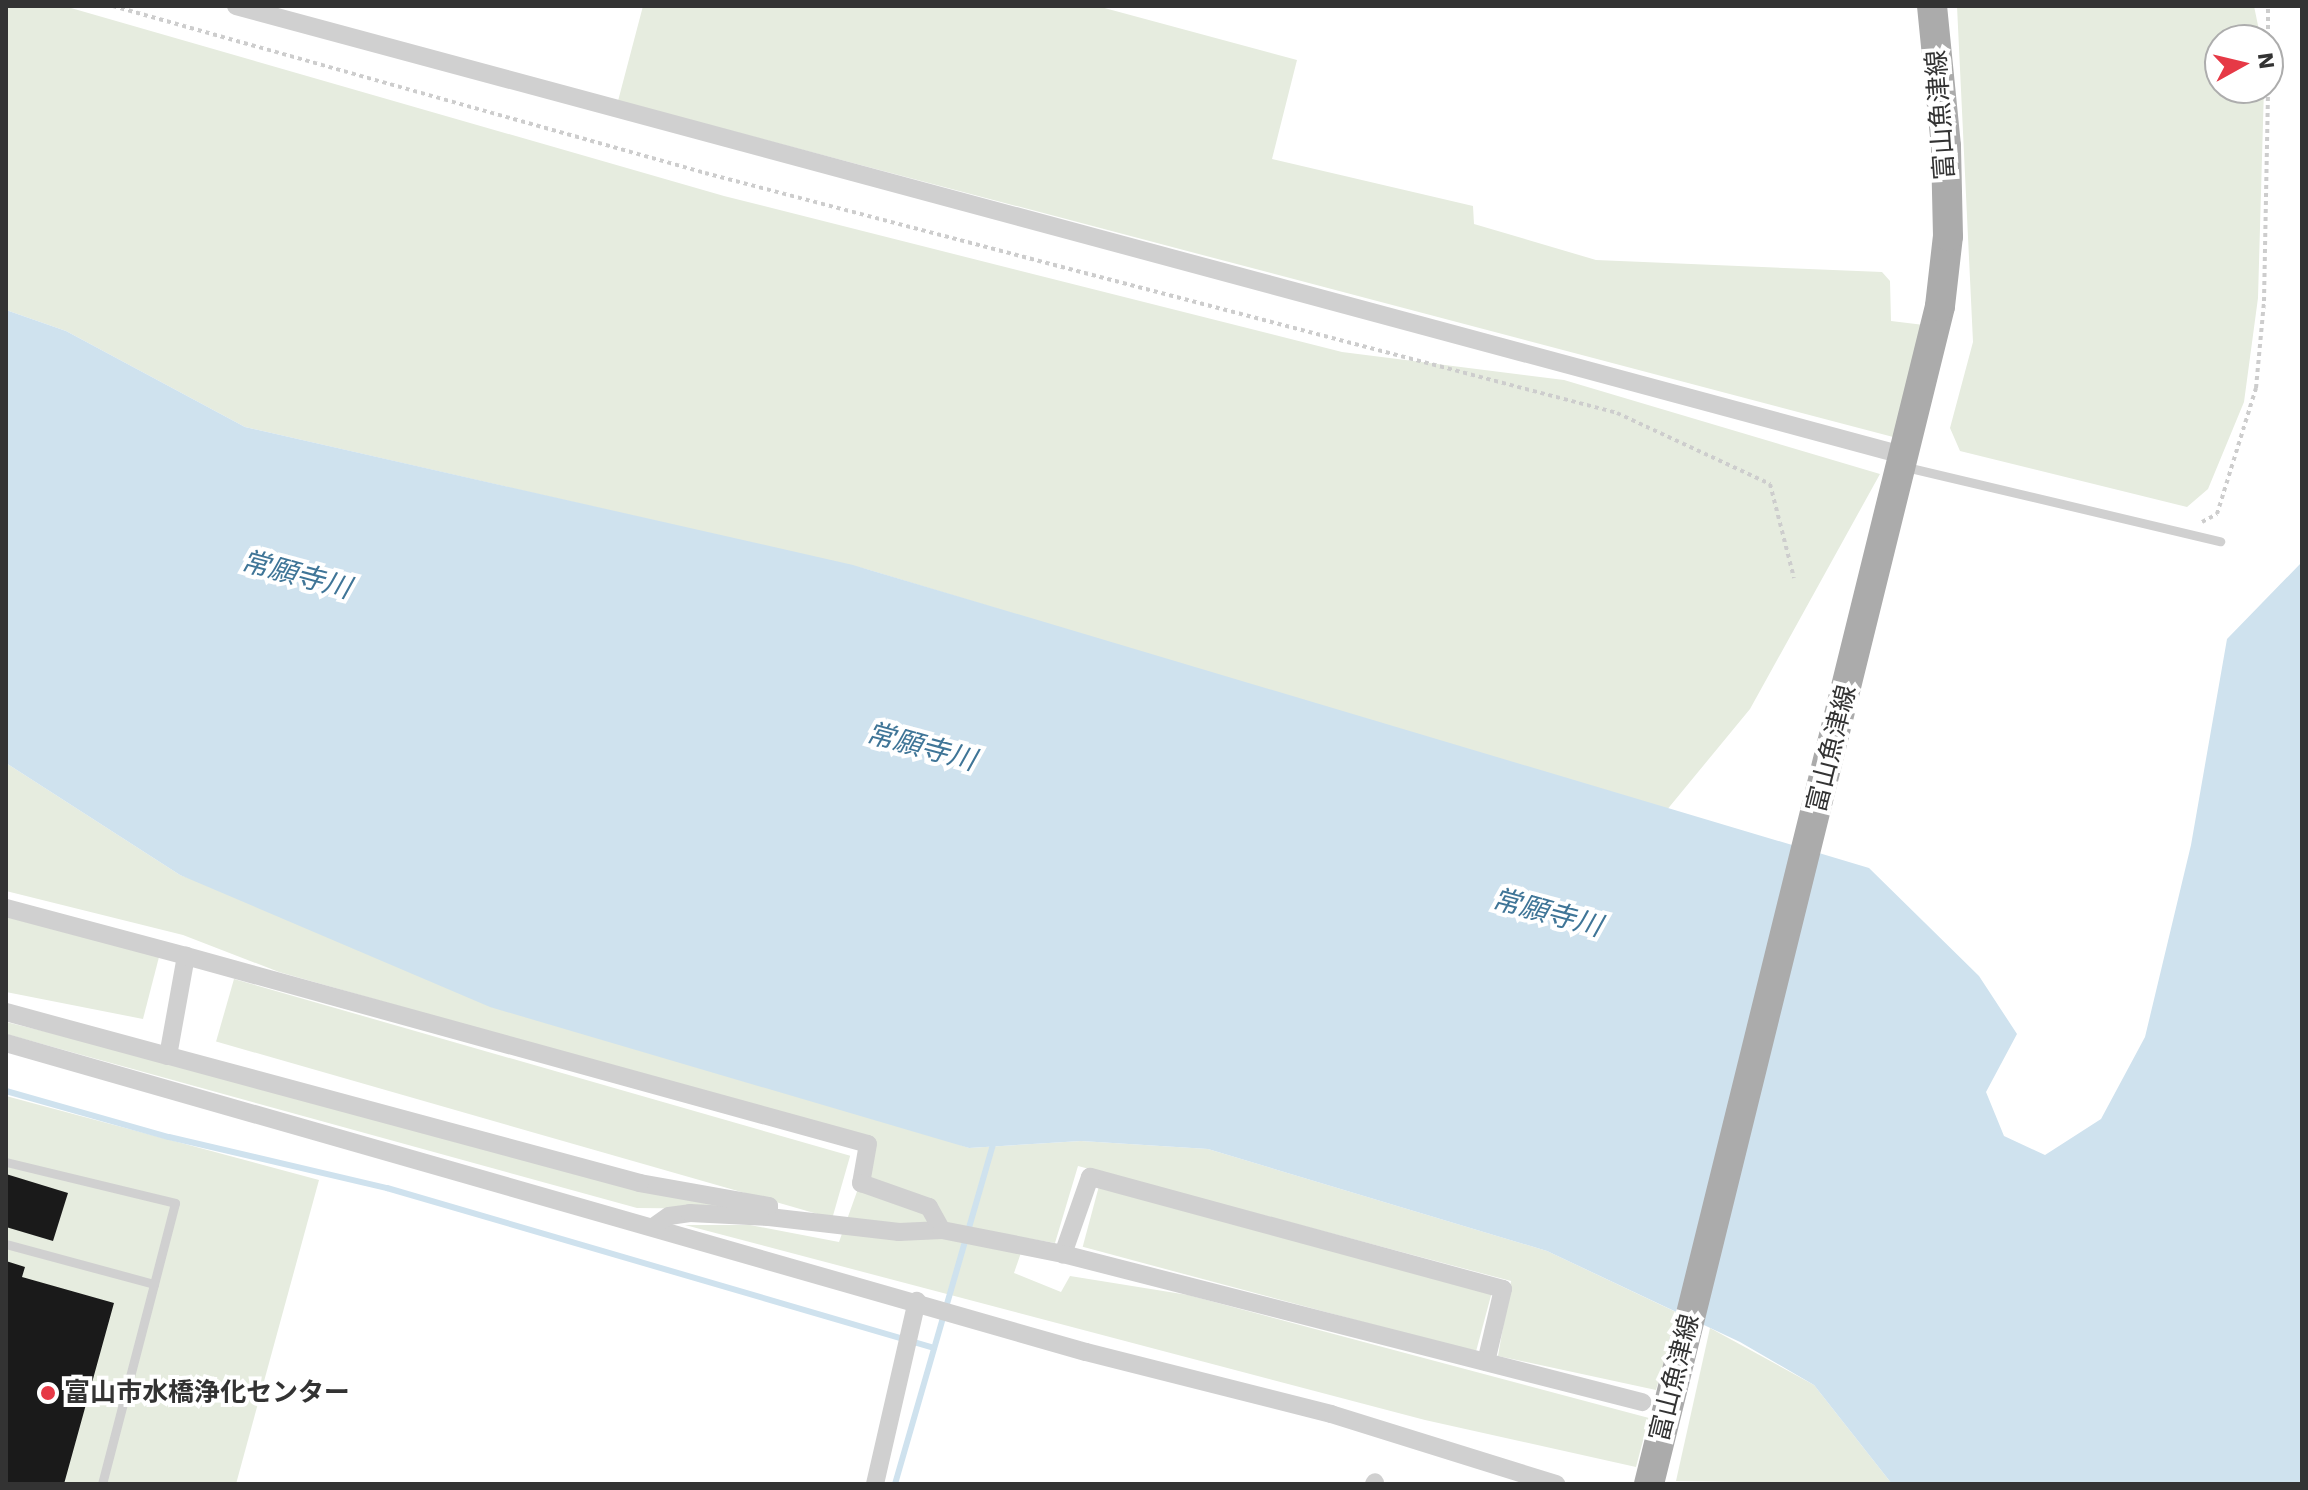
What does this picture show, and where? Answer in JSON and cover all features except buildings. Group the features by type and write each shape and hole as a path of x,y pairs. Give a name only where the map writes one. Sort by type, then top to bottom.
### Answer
{"main road":[{"name":"富山魚津線","path":"1650,1481 1926,372 1948,236 1930,7"}],"street":[{"path":"236,6 1903,466"},
{"path":"6,908 868,1144 861,1183 929,1207 942,1230"},
{"path":"168,1056 186,956"},
{"path":"6,1012 640,1183 769,1206 769,1217"},
{"path":"6,1043 917,1301 1086,1352 1331,1414 1556,1484"},
{"path":"1063,1254 1090,1177 1503,1289 1486,1362"},
{"path":"653,1227 669,1216 690,1213 769,1217 899,1232 942,1230 1063,1254 1642,1402"},
{"path":"875,1484 917,1301"}],"lane":[{"path":"1903,466 2220,541"},
{"path":"6,1162 175,1203 102,1484"},
{"path":"6,1244 154,1284"}],"path":[{"path":"113,6 705,173 1108,276 1510,389 1617,413 1770,484 1794,578"},
{"path":"2197,523 2217,514 2256,388 2264,301 2268,104"}],"shaded area":[{"path":"6,6 64,6 724,196 1342,352 1564,380 1880,474 1750,709 1666,811 866,569 245,427 66,331 6,310"},
{"path":"643,6 1097,6 1297,60 1272,159 1473,206 1474,224 1596,260 1882,272 1890,281 1891,321 1924,325 1897,438 618,101"},
{"path":"1957,6 2254,6 2258,24 2204,24 2204,104 2264,104 2258,298 2244,402 2208,489 2187,507 1960,451 1950,428 1973,342"},
{"path":"6,763 180,875 969,1148 1081,1141 1208,1149 1547,1251 1678,1313 1656,1390 1498,1356 1511,1281 1078,1166 1055,1243 1026,1238 1014,1273 1061,1292 1070,1276 1188,1295 1649,1418 1636,1467 1425,1420 685,1225 750,1225 839,1242 875,1141 279,972 183,935 6,891"},
{"path":"6,916 159,957 143,1019 6,992"},
{"path":"234,979 850,1156 832,1218 216,1041"},
{"path":"6,1022 735,1209 637,1208 6,1034"},
{"path":"6,1096 319,1180 236,1484 6,1484"},
{"path":"1099,1186 1492,1291 1476,1352 1083,1247"},
{"path":"1710,1328 1814,1385 1892,1484 1676,1481"}],"water":[{"name":"常願寺川","path":"6,310 66,331 245,427 853,565 1869,868 1979,976 2017,1034 1986,1092 2004,1136 2045,1155 2101,1119 2145,1037 2191,845 2227,639 2302,562 2302,1484 1892,1484 1814,1385 1740,1342 1547,1251 1208,1149 1081,1141 969,1148 490,1007 180,875 6,763"}],"waterway":[{"path":"6,1091 169,1137 387,1188 931,1347"},
{"path":"895,1484 994,1142"}],"place":[{"name":"富山市水橋浄化センター","path":"48,1393"}]}
